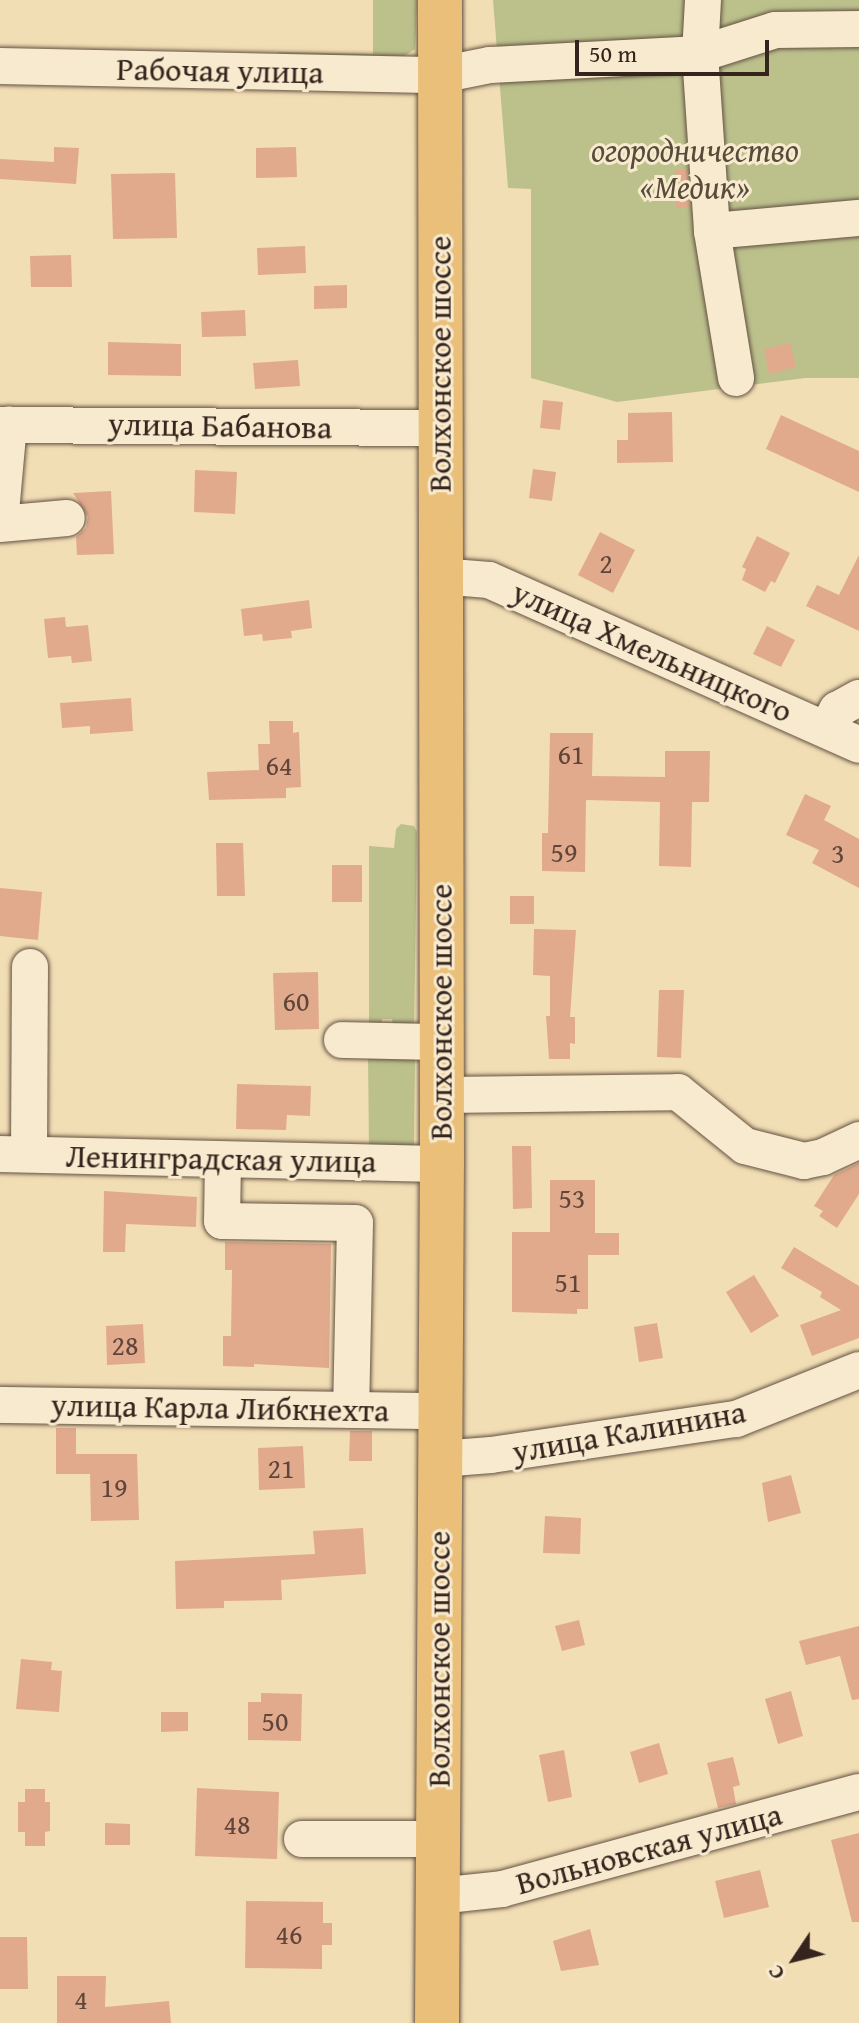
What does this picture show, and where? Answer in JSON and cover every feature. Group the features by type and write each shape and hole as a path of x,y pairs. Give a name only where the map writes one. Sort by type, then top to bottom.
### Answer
{"main road":[{"name":"Волхонское шоссе","path":"437,2023 441,1095 419,1042 439,576 440,0"}],"street":[{"path":"703,0 700,54 712,231 736,378"},
{"name":"Рабочая улица","path":"0,66 440,75 490,65 700,54 775,30 859,29"},
{"path":"712,231 859,218"},
{"path":"4,424 0,524 67,518"},
{"name":"улица Бабанова","path":"4,424 440,428"},
{"name":"улица Хмельницкого","path":"439,576 489,580 827,728 859,745"},
{"path":"827,728 837,710 859,698"},
{"path":"14,1154 30,967"},
{"path":"342,1040 419,1042"},
{"path":"441,1095 678,1092 745,1146 804,1161 823,1157 859,1140"},
{"name":"Ленинградская улица","path":"14,1154 442,1164"},
{"path":"223,1160 222,1221 355,1223 351,1410"},
{"name":"улица Калинина","path":"440,1459 491,1455 736,1419 859,1370"},
{"name":"улица Карла Либкнехта","path":"0,1405 441,1411"},
{"name":"Вольновская улица","path":"438,1896 502,1889 859,1792"},
{"path":"302,1839 438,1839"}],"green space":[{"path":"373,0 417,0 415,49 395,62 278,62 279,52 373,54"},
{"name":"огородничество «Медик»","path":"493,0 859,0 859,378 805,378 617,402 531,378 531,189 508,188"},
{"path":"401,824 414,826 417,832 414,1031 394,1030 392,1019 382,1019 382,1032 369,1033 369,846 394,848 396,829"},
{"path":"368,1055 415,1056 414,1146 369,1152"}],"building":[{"path":"54,147 79,148 76,184 0,179 0,159 54,162"},
{"path":"296,147 297,177 256,178 256,148"},
{"path":"675,170 687,170 689,207 676,208"},
{"path":"175,173 177,238 113,239 111,174"},
{"path":"305,246 306,273 258,275 257,248"},
{"path":"71,255 72,287 31,287 30,256"},
{"path":"347,285 347,308 314,309 314,286"},
{"path":"245,310 246,336 202,337 201,312"},
{"path":"108,342 181,344 181,376 108,375"},
{"path":"790,343 796,367 769,374 764,349"},
{"path":"298,360 300,386 255,389 253,363"},
{"path":"543,400 563,402 560,430 540,428"},
{"path":"672,412 673,462 617,463 617,440 628,440 628,413"},
{"path":"781,415 859,451 859,492 766,449"},
{"path":"533,469 556,472 552,501 529,498"},
{"path":"195,470 237,472 235,514 194,512"},
{"path":"111,491 114,554 77,555 76,537 86,528 88,517 73,493"},
{"path":"600,532 635,550 613,593 578,575"},
{"path":"757,536 790,553 775,583 771,581 765,592 742,580 746,569 742,567"},
{"path":"859,555 859,631 806,606 817,585 839,595"},
{"path":"309,600 312,628 291,631 292,638 263,641 262,634 244,636 241,609"},
{"path":"65,617 66,627 88,625 92,661 72,663 71,656 48,658 44,619"},
{"path":"767,626 795,640 781,667 753,654"},
{"path":"131,698 133,731 90,734 90,726 62,728 60,703"},
{"path":"269,721 293,721 293,733 299,732 301,787 286,788 286,798 209,800 207,772 259,770 258,744 270,744"},
{"path":"550,733 593,733 592,776 665,777 665,751 710,751 709,802 692,802 691,867 659,866 660,802 586,800 585,872 542,871 542,833 548,833"},
{"path":"805,794 831,806 824,820 859,839 859,888 812,863 819,850 786,835"},
{"path":"216,843 243,843 245,896 217,896"},
{"path":"332,865 362,865 362,902 332,902"},
{"path":"0,888 42,892 38,940 0,936"},
{"path":"510,896 534,896 534,924 510,924"},
{"path":"534,929 576,930 570,1017 575,1017 575,1044 570,1043 570,1059 549,1059 546,1016 550,1016 550,976 533,975"},
{"path":"318,972 319,1029 275,1030 273,973"},
{"path":"659,990 684,990 681,1058 657,1057"},
{"path":"237,1084 311,1086 310,1116 287,1115 286,1130 236,1129"},
{"path":"512,1146 531,1146 532,1208 513,1209"},
{"path":"859,1163 859,1194 837,1228 819,1216 823,1211 814,1206 834,1175"},
{"path":"550,1180 595,1180 595,1233 619,1233 619,1255 588,1255 588,1309 577,1309 577,1314 512,1312 512,1232 550,1232"},
{"path":"104,1191 197,1197 196,1227 126,1224 125,1252 103,1252"},
{"path":"225,1242 331,1244 329,1368 254,1364 254,1367 223,1366 223,1336 231,1336 232,1270 225,1270"},
{"path":"794,1247 859,1286 859,1338 812,1356 800,1325 841,1310 820,1297 822,1292 781,1268"},
{"path":"754,1275 779,1316 751,1333 726,1292"},
{"path":"657,1323 663,1358 639,1362 634,1327"},
{"path":"143,1324 145,1363 107,1365 106,1326"},
{"path":"56,1428 76,1428 76,1454 137,1454 139,1520 91,1521 90,1474 56,1474"},
{"path":"350,1431 372,1431 372,1461 349,1461"},
{"path":"303,1446 305,1488 259,1490 258,1448"},
{"path":"791,1475 801,1513 768,1522 762,1483"},
{"path":"545,1516 581,1518 580,1554 543,1553"},
{"path":"363,1528 366,1574 281,1580 282,1600 224,1601 224,1608 176,1609 175,1561 315,1554 313,1531"},
{"path":"579,1620 585,1645 562,1651 555,1626"},
{"path":"859,1626 859,1699 852,1700 840,1656 806,1665 799,1641"},
{"path":"21,1659 52,1662 51,1670 62,1671 59,1712 16,1709"},
{"path":"791,1691 803,1736 778,1744 765,1699"},
{"path":"261,1693 302,1694 301,1741 248,1740 248,1702 261,1702"},
{"path":"161,1712 188,1712 188,1731 161,1732"},
{"path":"659,1743 668,1774 639,1783 630,1752"},
{"path":"564,1750 572,1797 548,1802 539,1755"},
{"path":"733,1757 740,1785 733,1787 736,1804 718,1808 707,1763"},
{"path":"197,1788 279,1792 277,1859 195,1856"},
{"path":"25,1789 45,1789 45,1802 50,1802 50,1831 45,1832 45,1846 25,1846 25,1832 18,1832 18,1802 25,1802"},
{"path":"105,1823 130,1824 130,1845 105,1845"},
{"path":"859,1833 859,1922 852,1922 831,1840"},
{"path":"760,1870 769,1907 724,1918 715,1881"},
{"path":"246,1901 323,1902 323,1923 332,1923 332,1945 322,1945 322,1969 245,1968"},
{"path":"590,1929 599,1965 561,1971 553,1941"},
{"path":"0,1937 27,1937 28,1989 0,1989"},
{"path":"57,1976 106,1976 105,2007 169,2001 171,2023 57,2023"}]}
